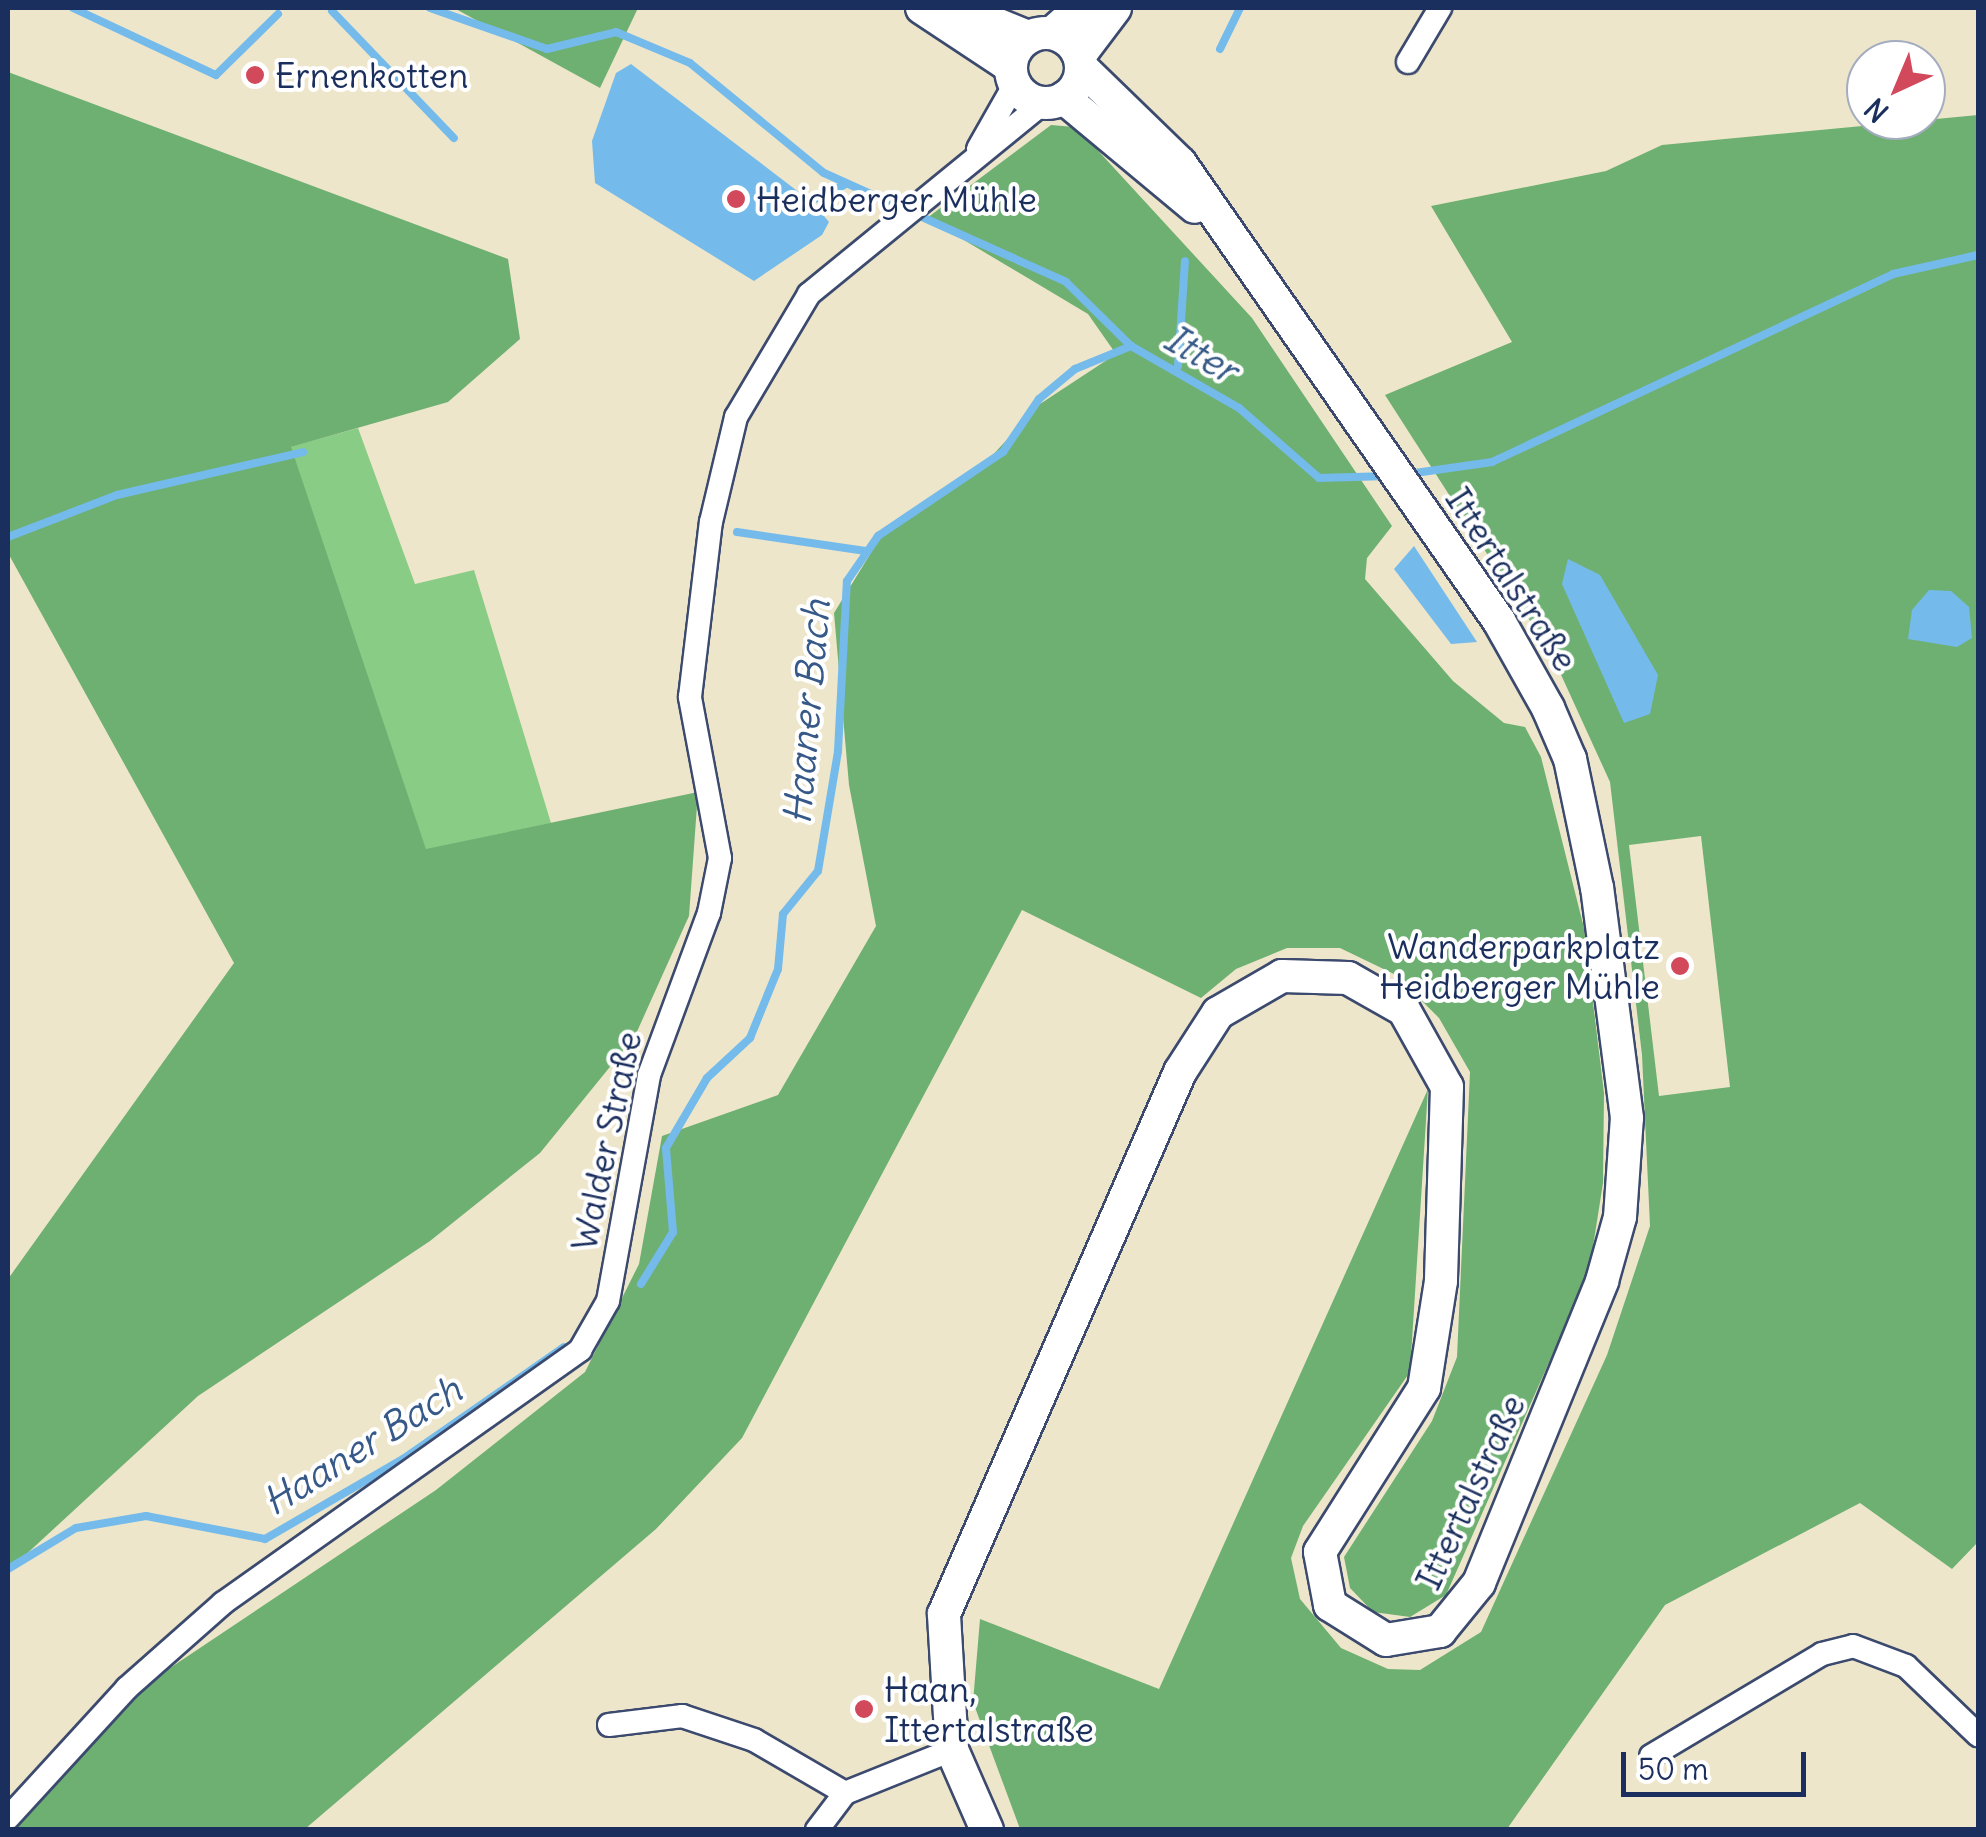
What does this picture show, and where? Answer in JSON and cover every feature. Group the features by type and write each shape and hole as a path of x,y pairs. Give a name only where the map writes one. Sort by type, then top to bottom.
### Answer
{"main road":[{"name":"Ittertalstraße","path":"922,8 1053,101 1228,237"},
{"name":"Ittertalstraße","path":"957,8 1040,35 1080,62 1180,163 1499,621 1570,760 1611,973 1627,1118 1620,1217 1602,1281 1458,1617 1412,1641 1346,1622 1323,1588 1320,1552 1424,1388 1441,1281 1448,1087 1404,1010 1348,978 1282,976 1236,996 1180,1072 944,1614 952,1750 987,1830"},
{"path":"1013,75 1040,35 1081,8"},
{"path":"1053,101 1115,8"}],"street":[{"path":"1408,62 1440,8"},
{"path":"970,161 1013,75"},
{"name":"Walder Straße","path":"8,1818 127,1688 224,1603 555,1373 608,1301 649,1075 720,858 690,697 723,456 762,368 809,294 970,161 1053,101"},
{"path":"1651,1756 1822,1654 1853,1646 1906,1666 1978,1735"},
{"path":"609,1725 682,1716 754,1740 845,1793"},
{"path":"817,1830 845,1793 952,1750"}],"green space":[{"path":"454,8 638,8 600,88"},
{"path":"8,72 508,259 520,339 448,402 291,447 426,849 698,792 689,916 635,1036 540,1153 430,1241 198,1396 8,1571 8,1279 234,963 8,553"},
{"path":"1978,115 1978,1542 1952,1569 1860,1503 1665,1605 1507,1829 1020,1829 973,1702 980,1619 1159,1689 1428,1089 1410,1372 1303,1526 1291,1558 1300,1599 1341,1648 1388,1669 1420,1670 1481,1632 1607,1355 1650,1226 1642,1055 1610,782 1552,655 1385,395 1512,342 1431,206 1606,171 1662,145 1846,128 1846,140 1946,140 1946,118","holes":["1701,836 1730,1087 1659,1096 1629,845"]},
{"path":"1051,125 1074,127 1091,143 1252,318 1392,526 1367,558 1365,579 1453,681 1504,723 1525,727 1541,757 1584,928 1604,1093 1603,1183 1589,1272 1446,1595 1410,1617 1373,1612 1350,1588 1344,1557 1432,1421 1457,1357 1470,1072 1439,1018 1396,975 1340,948 1287,948 1236,969 1201,998 1022,910 742,1438 656,1529 305,1829 14,1830 152,1680 436,1490 585,1372 639,1264 662,1136 778,1095 876,926 849,785 834,613 885,530 976,473 1040,404 1116,354 1088,314 927,218"},
{"path":"358,428 415,584 474,570 551,823 426,850 290,447"}],"water":[{"path":"631,64 813,203 829,222 822,235 754,281 595,183 592,141 616,73"},
{"path":"1414,546 1477,642 1451,644 1394,569"},
{"path":"1568,559 1600,575 1658,675 1650,714 1624,723 1562,584"},
{"path":"1929,590 1951,591 1969,607 1972,638 1957,647 1908,639 1912,610"}],"waterway":[{"path":"73,8 216,75 278,14"},
{"name":"Itter","path":"430,8 547,49 616,32 690,63 824,173 1066,282 1131,346 1239,408 1319,478 1389,476"},
{"path":"1220,49 1240,8"},
{"path":"332,11 454,138"},
{"path":"807,203 844,185"},
{"name":"Itter","path":"1408,474 1492,462 1893,274 1978,255"},
{"path":"1178,366 1185,261"},
{"name":"Haaner Bach","path":"641,1284 673,1232 666,1148 707,1078 750,1038 778,969 783,914 818,871 838,751 847,581 878,536 1003,452 1039,399 1075,369 1131,346"},
{"path":"8,537 117,495 303,452"},
{"path":"737,532 866,551"},
{"name":"Haaner Bach","path":"8,1569 76,1528 146,1516 265,1539 403,1459 564,1347"}],"place":[{"name":"Ernenkotten","path":"255,75"},
{"name":"Heidberger Mühle","path":"736,199"},
{"name":"Wanderparkplatz Heidberger Mühle","path":"1680,966"},
{"name":"Haan, Ittertalstraße","path":"864,1709"}]}
